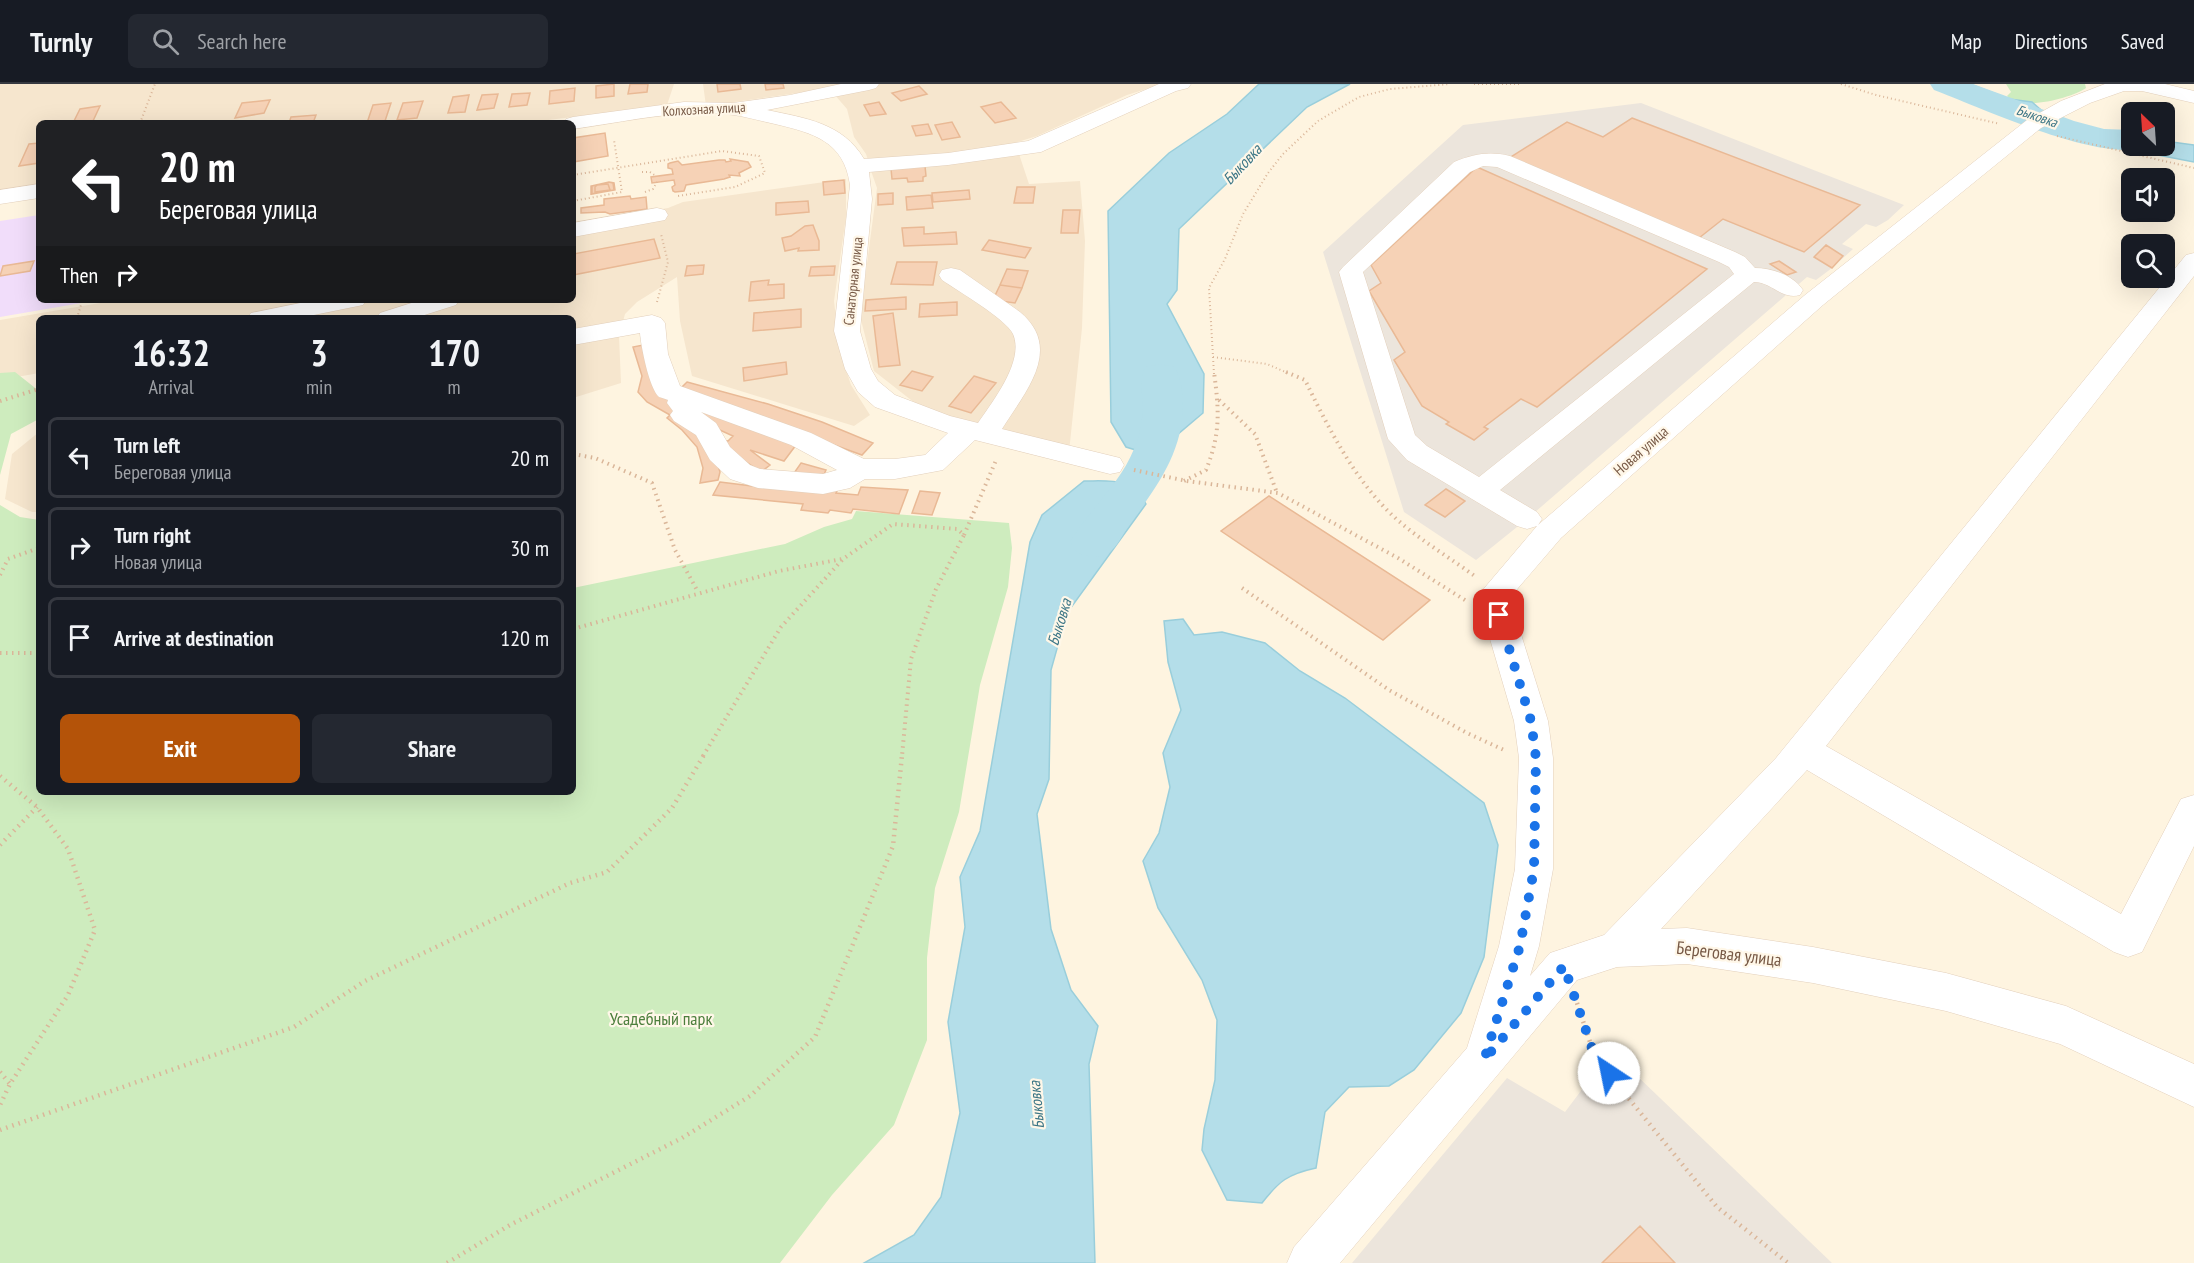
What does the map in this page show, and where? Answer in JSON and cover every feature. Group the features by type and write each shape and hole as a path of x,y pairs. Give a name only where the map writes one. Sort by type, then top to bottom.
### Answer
{"street":[{"path":"684,108 686,84"},
{"name":"Колхозная улица","path":"576,123 684,108 732,110 869,84"},
{"path":"732,110 811,126 849,150 858,166 948,159 1033,147 1169,87 1181,84"},
{"name":"Новая улица","path":"1497,592 1550,531 1814,300 2030,126 2055,110 2113,88 2133,84 2194,97"},
{"path":"828,93 834,139"},
{"path":"1527,519 1417,453 1402,439 1351,272 1353,268 1462,166 1490,159 1502,161 1727,257 1737,262 1748,275"},
{"name":"Санаторная улица","path":"858,166 861,199 847,331 858,369 867,386 885,401 986,434 1110,465"},
{"path":"0,197 36,191"},
{"path":"576,229 657,215"},
{"path":"1617,949 1803,750 2194,260"},
{"path":"1480,490 1748,275 1766,274 1791,290"},
{"path":"669,392 801,439 859,469 895,469 933,463 986,434 1018,383 1028,360 1027,341 1021,326 951,275"},
{"path":"276,315 338,303"},
{"path":"399,315 437,303"},
{"path":"440,315 453,303"},
{"path":"576,336 652,323 655,354 669,392 688,411 684,415 706,429 720,453 740,472 758,478 823,484 840,481 859,469"},
{"path":"1484,1060 1520,946 1534,869 1536,758 1531,721 1501,622 1497,592"},
{"path":"1803,750 2128,939 2194,810"},
{"name":"Береговая улица","path":"1564,966 1617,949 1687,946 1813,965 1946,992 2066,1026 2194,1086"},
{"path":"1310,1263 1564,966"}],"path":[{"path":"141,120 155,84"},
{"path":"1184,481 1206,470 1221,420 1213,357 1214,313 1209,288 1221,271 1242,215 1280,157 1313,125 1344,104 1382,90 1450,84"},
{"path":"1474,84 1521,84"},
{"path":"1841,84 1964,117 2030,126 2194,168"},
{"path":"576,201 621,194 614,140"},
{"path":"576,174 618,166 722,152 759,156 765,173 735,187 678,196"},
{"path":"642,172 652,172 656,176"},
{"path":"645,192 654,188 657,182"},
{"path":"652,323 668,262 657,215"},
{"path":"78,315 81,305"},
{"path":"1213,357 1268,364 1305,380 1322,415 1365,486 1393,516 1497,592"},
{"path":"0,401 36,390"},
{"path":"1219,399 1255,434 1278,493"},
{"path":"447,1263 510,1225 692,1132 750,1096 815,1037 893,846 911,659 936,589 964,535 986,434"},
{"path":"576,455 595,458 652,483 675,550 698,592"},
{"path":"1159,476 1278,493 1398,558 1501,622"},
{"path":"0,1130 294,1026 365,981 570,883 607,872 672,808 781,627 843,559 893,524 914,524 957,530 964,535"},
{"path":"0,575 8,560 36,549"},
{"path":"576,628 779,571 843,559"},
{"path":"1242,588 1389,690 1467,733 1508,752 1536,758"},
{"path":"0,653 36,653"},
{"path":"0,776 37,807 68,849 95,930 68,995 10,1084 0,1105"},
{"path":"0,845 37,807"},
{"path":"1564,966 1595,1057 1717,1207 1788,1263"},
{"path":"0,1072 10,1084"}],"shaded area":[{"path":"0,84 674,84 667,105 549,120 36,120 36,184 0,190"},
{"path":"703,84 861,84 706,106"},
{"path":"878,84 1162,84 1127,95 1037,136 998,148 869,163 866,154 854,137 847,109 834,94"},
{"path":"1641,103 1904,205 1888,220 1876,227 1866,224 1842,244 1853,249 1832,268 1816,280 1807,277 1527,519 1476,560 1404,512 1323,252 1463,125"},
{"path":"1019,154 1029,184 1080,181 1085,241 1082,328 1069,452 987,431 920,407 874,371 860,316 877,188 870,168"},
{"path":"846,179 846,217 834,301 840,352 851,385 870,415 854,426 692,376 680,321 677,277 637,302 625,314 619,336 621,383 576,397 576,315 36,315 36,374 0,380 0,320 100,303 576,303 576,224 668,208 683,202"},
{"path":"36,215 36,303 82,303 0,317 0,221"},
{"path":"36,434 36,512 5,499 12,454"},
{"path":"1611,1051 1832,1263 1352,1263 1507,1078 1565,1112"}],"green space":[{"path":"2006,84 2085,84 2086,88 2069,96 2046,102 2022,103 2013,101 2007,96 2011,92"},
{"path":"15,372 36,389 36,421 11,434 0,475 0,373"},
{"name":"Усадебный парк","path":"0,505 20,517 36,520 36,795 576,795 576,587 785,544 824,527 852,519 856,511 1009,523 1012,548 1008,587 980,685 959,812 935,888 927,958 927,1040 894,1125 832,1195 780,1263 0,1263"}],"water":[{"path":"1259,84 1350,84 1307,107 1179,229 1177,290 1167,304 1204,374 1203,413 1178,434 1142,452 1126,447 1111,422 1108,211 1169,153 1227,114"},
{"path":"1958,84 1970,84 2009,99 2032,102 2040,109 2032,113 2023,111"},
{"path":"2175,142 2194,145 2194,162 2163,156 2175,156"},
{"path":"1084,481 1120,482 1134,489 1146,504 1067,613 1051,670 1049,779 1037,814 1051,929 1071,990 1098,1026 1089,1064 1095,1263 864,1263 914,1235 941,1197 960,1113 948,1022 965,927 960,877 980,831 1030,542 1042,515"},
{"path":"1183,619 1194,635 1222,632 1265,643 1300,671 1345,698 1484,803 1498,845 1484,957 1461,1013 1414,1070 1389,1086 1349,1087 1325,1112 1316,1168 1298,1173 1285,1180 1262,1203 1227,1200 1202,1150 1204,1129 1215,1080 1217,1020 1202,980 1158,908 1143,861 1159,833 1170,787 1163,753 1181,710 1168,662 1164,621"}],"building":[{"path":"614,84 614,96 596,98 596,86"},
{"path":"630,84 648,84 647,92 628,94"},
{"path":"717,84 740,84 741,89 718,92"},
{"path":"765,84 783,84 784,88 766,90"},
{"path":"919,86 927,94 901,101 892,93"},
{"path":"575,88 574,101 549,104 550,91"},
{"path":"530,93 527,105 509,107 512,94"},
{"path":"498,94 494,108 477,110 482,95"},
{"path":"469,95 465,112 448,113 453,97"},
{"path":"270,100 264,113 235,118 242,103"},
{"path":"423,101 417,118 397,120 403,103"},
{"path":"879,102 886,114 870,116 864,105"},
{"path":"1001,102 1016,118 995,123 981,107"},
{"path":"391,103 385,120 368,120 373,105"},
{"path":"100,106 93,120 74,120 80,109"},
{"path":"316,115 314,120 290,120 291,117"},
{"path":"1632,118 1860,205 1804,252 1723,219 1699,238 1509,158 1567,122 1603,137"},
{"path":"952,122 960,137 942,140 935,125"},
{"path":"928,124 932,134 916,136 912,126"},
{"path":"605,133 608,156 576,161 576,138"},
{"path":"36,143 36,163 19,166 29,144"},
{"path":"730,159 748,162 751,167 739,173 740,176 729,175 730,177 724,179 686,185 684,191 673,191 674,180 652,183 651,177 673,174 672,169 668,168 670,163 678,161 682,165 719,160 726,162 731,161"},
{"path":"925,166 926,176 923,177 923,181 908,182 907,178 892,179 891,169"},
{"path":"1477,167 1707,269 1537,407 1521,399 1484,427 1488,429 1474,440 1446,424 1449,422 1422,406 1394,360 1405,352 1369,291 1381,283 1371,265"},
{"path":"844,180 845,193 824,195 823,182"},
{"path":"613,183 614,190 592,194 592,186"},
{"path":"614,183 615,190 591,194 591,186"},
{"path":"608,184 610,190 595,192 597,185"},
{"path":"1017,187 1035,187 1033,203 1014,203"},
{"path":"969,190 970,199 933,202 932,193"},
{"path":"893,193 893,204 878,205 878,194"},
{"path":"931,195 933,208 907,210 906,197"},
{"path":"630,196 631,199 646,197 647,209 610,214 605,212 581,213 581,208 604,205 604,199"},
{"path":"808,201 809,212 776,215 776,203"},
{"path":"1063,210 1080,210 1078,233 1061,233"},
{"path":"813,225 819,241 819,250 798,251 799,248 785,251 782,238 791,236 805,226"},
{"path":"924,227 924,234 956,232 957,244 904,246 902,228"},
{"path":"654,239 660,258 576,274 576,253"},
{"path":"989,240 1031,248 1025,258 982,250"},
{"path":"1826,245 1843,256 1832,268 1814,257"},
{"path":"34,261 30,271 0,276 3,266"},
{"path":"1779,261 1796,272 1787,275 1770,264"},
{"path":"897,262 937,262 933,285 891,284"},
{"path":"704,265 703,274 685,276 687,266"},
{"path":"835,266 834,275 809,276 811,267"},
{"path":"1007,269 1028,271 1022,288 1000,285"},
{"path":"769,280 768,285 784,284 784,298 749,301 751,282"},
{"path":"1000,285 1022,288 1015,303 993,300"},
{"path":"906,297 906,309 865,311 866,300"},
{"path":"957,302 957,315 919,317 920,304"},
{"path":"801,309 801,327 753,331 754,313"},
{"path":"893,313 900,365 879,367 873,316"},
{"path":"643,345 714,452 720,472 718,480 700,483 703,468 697,447 667,418 670,415 647,402 638,392 642,376 633,347"},
{"path":"786,362 787,374 744,381 743,368"},
{"path":"912,371 933,377 922,391 900,385"},
{"path":"974,376 996,383 971,413 949,406"},
{"path":"687,382 768,404 822,422 873,443 862,455 680,389"},
{"path":"696,408 796,445 784,461 750,450 770,465 761,472 717,443 721,440 728,441 733,436 687,415"},
{"path":"801,463 826,470 821,481 792,476"},
{"path":"720,482 760,487 838,489 836,493 858,495 861,487 908,490 899,514 853,509 851,513 830,510 828,513 801,510 803,504 713,495"},
{"path":"1446,489 1465,501 1445,517 1425,505"},
{"path":"920,491 940,493 932,515 912,513"},
{"path":"1269,496 1430,600 1383,640 1221,531"},
{"path":"1640,1226 1675,1263 1602,1263"}],"waterway":[{"name":"Быковка","path":"1945,84 2063,128 2104,138 2121,139"},
{"name":"Быковка","path":"1093,542 1135,484 1156,448 1163,403 1160,376"}],"route":[{"path":"1499,615 1531,721 1536,758 1534,869 1520,946 1484,1060 1564,966 1595,1057 1609,1073"}]}
